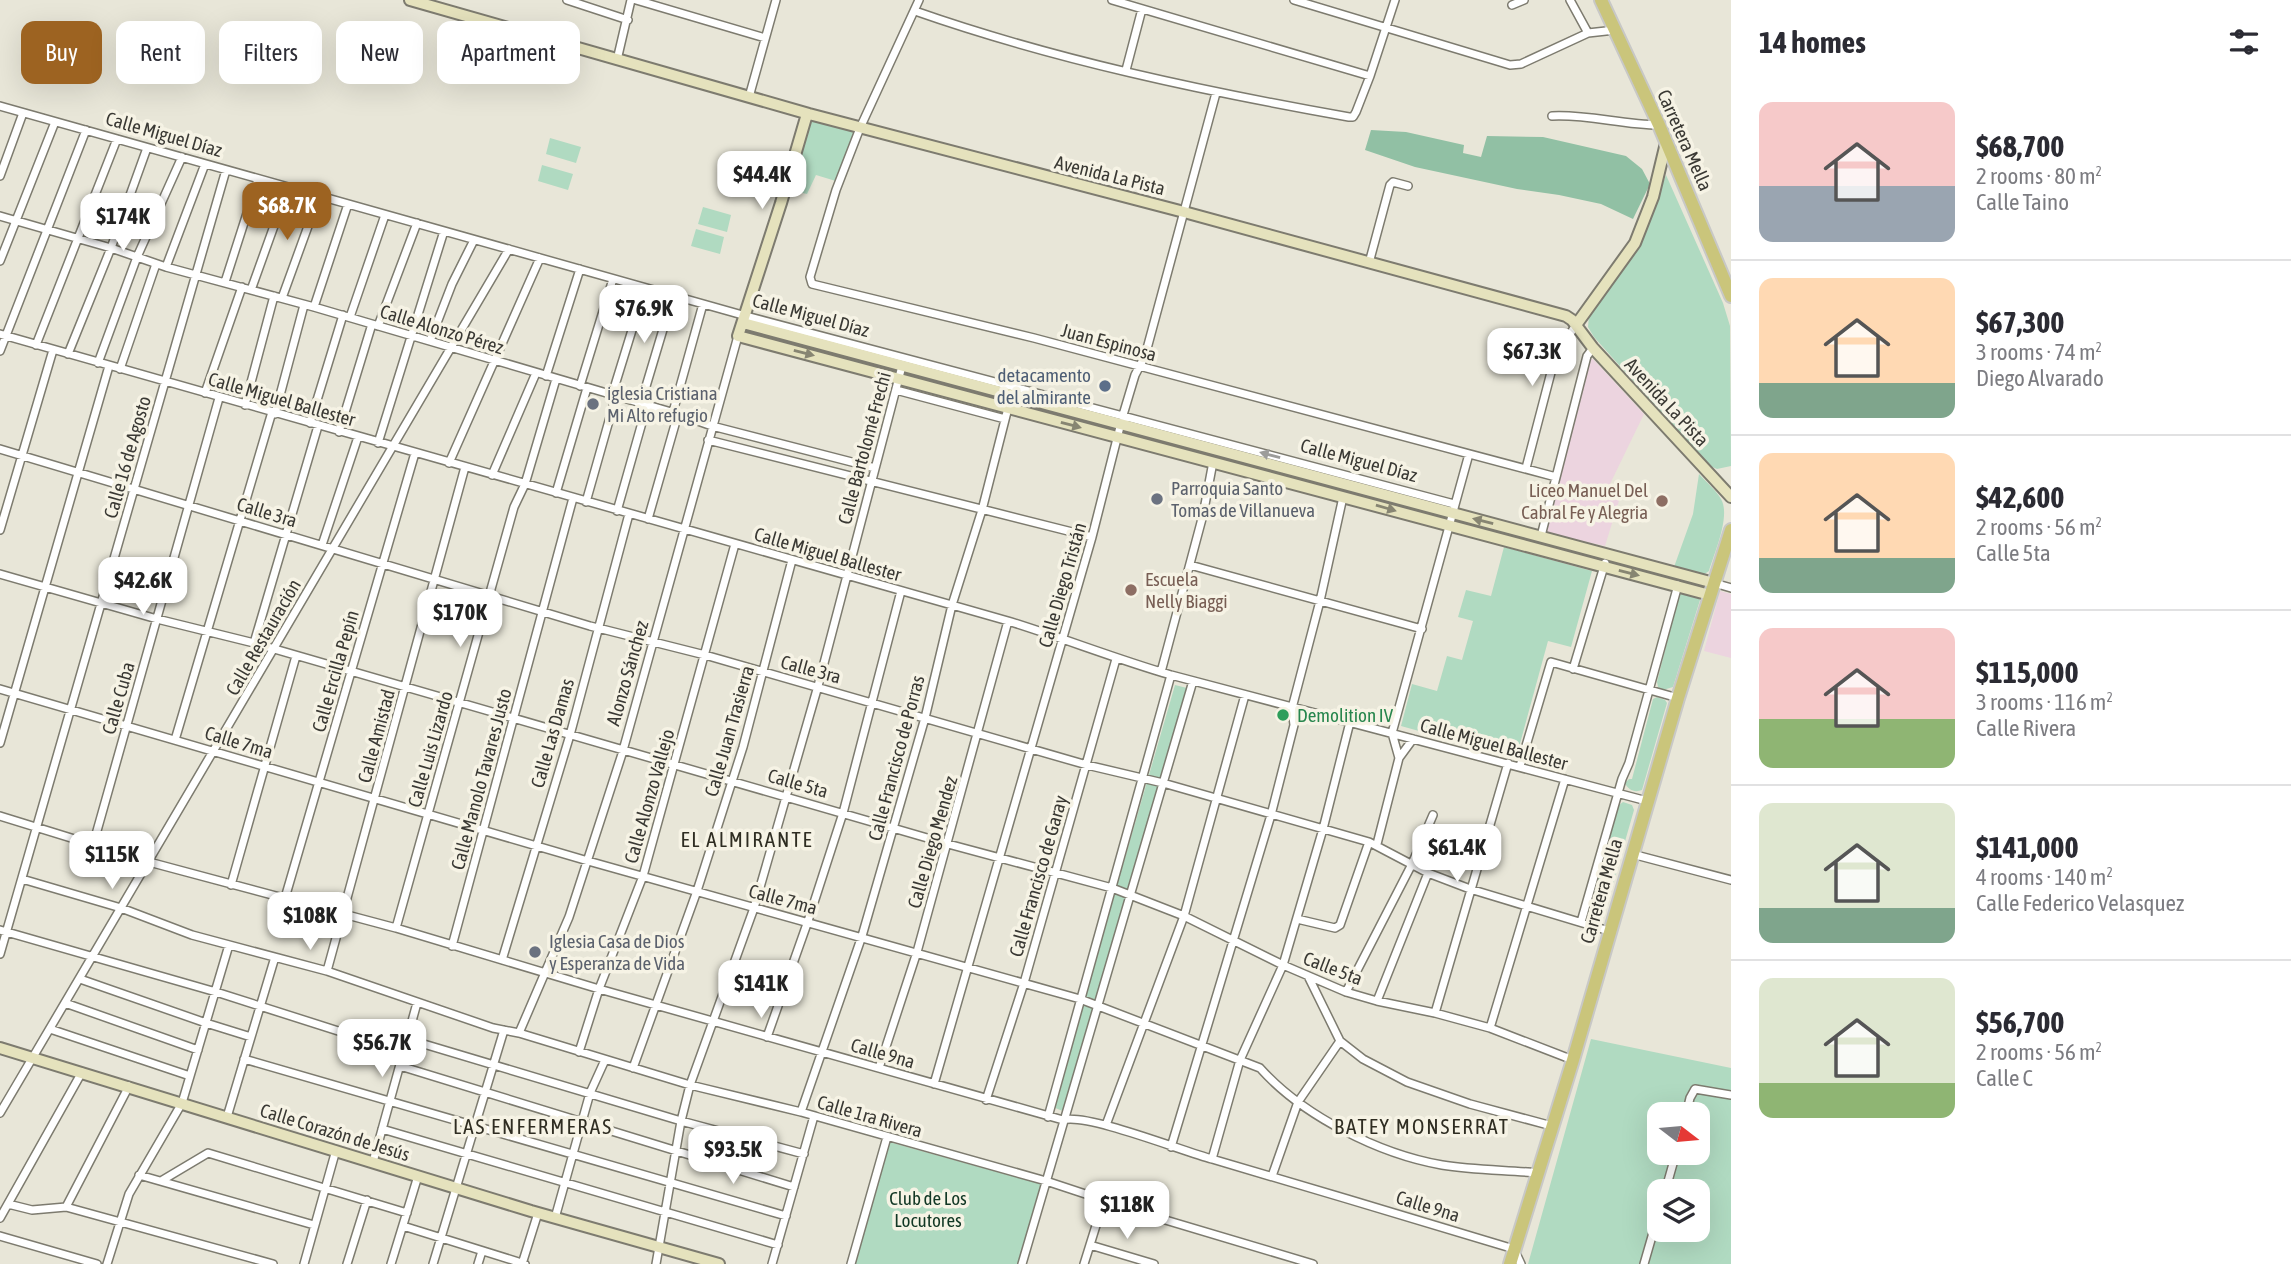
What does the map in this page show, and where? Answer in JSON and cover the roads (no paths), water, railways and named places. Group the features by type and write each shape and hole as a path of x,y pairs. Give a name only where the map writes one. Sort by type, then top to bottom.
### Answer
{"main road":[{"name":"Carretera Mella","path":"1601,0 1659,125 1731,296"},
{"name":"Carretera Mella","path":"1510,1264 1573,1060 1678,698 1731,530"}],"street":[{"name":"Avenida La Pista","path":"410,0 807,114 1184,212 1566,316 1731,497"},
{"path":"450,12 453,0"},
{"path":"567,0 628,20"},
{"path":"617,60 634,0 765,38"},
{"path":"749,97 776,0"},
{"path":"860,128 919,0"},
{"path":"1112,0 1370,76"},
{"path":"1294,0 1510,65 1521,64 1588,33 1615,30"},
{"path":"915,11 1040,49 1216,93 1353,117 1370,76 1395,0"},
{"path":"1512,5 1524,0"},
{"path":"1570,0 1588,33"},
{"path":"1126,70 1142,9"},
{"name":"Calle Diego Tristán","path":"934,1084 1092,537 1122,420 1145,356 1216,93"},
{"name":"Calle Miguel Díaz","path":"0,106 613,278 902,366 1122,420"},
{"path":"0,176 23,113"},
{"name":"Alonzo Sánchez","path":"519,1033 569,917 623,750 712,426 807,114"},
{"path":"1552,116 1575,114 1610,122 1659,125"},
{"path":"0,261 55,122"},
{"name":"Juan Espinosa","path":"860,128 836,190 810,277 812,284 1034,338 1556,477"},
{"path":"0,351 2,335 48,230 86,130"},
{"path":"36,345 117,139"},
{"path":"1526,468 1554,361 1576,325 1635,243 1656,187 1666,143"},
{"path":"68,354 147,148"},
{"path":"98,363 137,257 182,158"},
{"path":"166,267 205,164"},
{"name":"Calle 16 de Agosto","path":"0,954 3,931 22,879 226,170"},
{"path":"225,282 258,179"},
{"path":"1369,263 1390,185 1393,182 1408,186"},
{"path":"251,290 288,187"},
{"path":"244,405 278,297 319,196"},
{"path":"314,307 348,204"},
{"path":"254,643 346,316 385,215"},
{"name":"Calle Alonzo Pérez","path":"0,216 712,426 875,468"},
{"path":"339,432 375,325 416,223"},
{"path":"378,443 444,231"},
{"path":"430,341 452,284 474,240"},
{"name":"Calle Restauración","path":"0,1113 509,249"},
{"path":"449,463 540,258"},
{"path":"120,369 156,264"},
{"path":"546,376 580,270"},
{"path":"556,493 613,278"},
{"path":"205,393 242,287"},
{"path":"586,502 645,288"},
{"path":"617,510 674,296"},
{"path":"175,740 304,304"},
{"path":"648,519 703,304"},
{"name":"Calle Miguel Díaz","path":"744,319 1453,508 1712,589"},
{"name":"Calle Miguel Ballester","path":"2,335 1009,621 1116,659 1171,675 1647,801"},
{"name":"Calle Miguel Díaz","path":"738,337 899,378 1007,414 1118,437 1603,567 1678,585 1712,589"},
{"path":"1541,536 1587,356 1593,348"},
{"path":"0,530 53,350"},
{"path":"0,743 109,366"},
{"name":"Calle Bartolomé Frechi","path":"656,1264 681,1121 690,1085 754,908 818,686 902,366"},
{"path":"492,475 536,373"},
{"name":"Calle Luis Lizardo","path":"396,928 514,507 525,484 556,379"},
{"path":"896,390 1007,414"},
{"name":"Calle Cuba","path":"93,845 219,398"},
{"name":"Calle Francisco de Porras","path":"801,1112 862,936 925,718 952,606 982,510 1007,414"},
{"path":"322,545 358,437"},
{"path":"708,440 1092,537"},
{"name":"Calle 3ra","path":"0,449 542,612 818,686 1030,749 1163,783 1373,843 1428,873 1470,889 1609,931"},
{"name":"Calle Ercilla Pepín","path":"285,898 415,453"},
{"path":"1399,758 1392,733 1469,454"},
{"path":"1161,672 1203,515 1213,462"},
{"name":"Calle Amistad","path":"327,971 465,467"},
{"path":"1171,1147 1271,815 1294,725 1292,708 1343,497"},
{"name":"Calle Manolo Tavares Justo","path":"452,946 573,498"},
{"name":"Calle Las Damas","path":"502,960 569,735 629,514"},
{"name":"Calle Alonzo Vallejo","path":"579,1052 598,989 643,876 735,544"},
{"path":"1573,669 1603,567 1609,556"},
{"name":"Calle Juan Trasierra","path":"633,1068 697,891 732,781 792,560"},
{"path":"1190,565 1422,629"},
{"name":"Calle 5ta","path":"0,573 157,619 254,643 948,844 1112,888 1184,916 1283,965 1346,992 1490,1028 1573,1060"},
{"path":"1581,922 1629,763 1678,585"},
{"path":"1712,589 1731,587"},
{"path":"767,1037 843,813 901,591"},
{"name":"Calle Diego Mendez","path":"879,1068 917,952 1009,621"},
{"path":"231,885 296,656"},
{"name":"Calle Francisco de Garay","path":"986,1100 1024,983 1116,659"},
{"path":"1520,766 1550,662 1678,698"},
{"path":"1048,1116 1171,675"},
{"path":"1022,1264 1193,681"},
{"name":"Calle 7ma","path":"0,689 588,861 1080,999 1261,1068 1276,1085 1298,1102 1332,1123 1392,1152 1442,1165 1538,1173"},
{"path":"1106,1125 1184,916 1245,695"},
{"path":"1212,1159 1240,1060 1283,965 1323,829 1350,722"},
{"path":"1297,919 1335,928 1340,925 1373,843 1399,758 1413,739"},
{"path":"1435,1013 1508,763"},
{"path":"1490,1028 1565,779"},
{"path":"1346,992 1412,864 1433,815"},
{"name":"Calle 9na","path":"0,816 149,862 396,928 986,1100 1063,1120 1070,1118 1106,1125 1171,1147 1514,1249"},
{"path":"1632,854 1731,880"},
{"path":"1377,1001 1428,873"},
{"name":"Calle 1ra Rivera","path":"22,879 121,908 192,934 327,971 504,1030 690,1085 801,1112 1046,1181 1313,1264"},
{"path":"3,931 216,992 404,1052"},
{"path":"107,1264 129,1194 182,1103 229,944"},
{"path":"227,1117 275,957"},
{"path":"1309,977 1340,1041 1363,1059 1406,1082 1470,1104 1552,1126"},
{"path":"80,979 251,1037"},
{"path":"65,1003 198,1050"},
{"path":"373,1162 417,1003"},
{"path":"50,1029 190,1076"},
{"path":"433,1264 504,1030"},
{"path":"407,1039 681,1121 804,1154"},
{"path":"1272,1175 1298,1102 1340,1041"},
{"name":"Calle Corazón de Jesús","path":"0,1048 538,1213 719,1264"},
{"path":"244,1059 786,1216"},
{"path":"555,1218 590,1093 605,1060"},
{"path":"400,1066 794,1187"},
{"path":"0,1218 82,1072"},
{"path":"66,1207 129,1086"},
{"path":"1689,1102 1696,1089 1731,1095"},
{"path":"772,1264 814,1116"},
{"path":"382,1129 778,1245"},
{"path":"851,1264 887,1137"},
{"path":"304,1264 336,1150"},
{"path":"161,1181 208,1153 407,1213"},
{"path":"139,1175 314,1225"},
{"path":"391,1264 418,1176"},
{"path":"347,1264 367,1200"},
{"path":"1084,1264 1104,1200"},
{"path":"8,1204 32,1210 66,1207 273,1264"},
{"path":"403,1226 523,1264 538,1213"},
{"path":"0,1236 97,1264"},
{"path":"1644,1264 1650,1242"},
{"path":"1090,1245 1154,1264"},
{"path":"1514,1249 1521,1264"},
{"path":"478,1264 482,1251"}],"place":[{"name":"detacamento del almirante","path":"1105,386"},
{"name":"iglesia Cristiana Mi Alto refugio","path":"593,404"},
{"name":"Parroquia Santo Tomas de Villanueva","path":"1157,499"},
{"name":"Liceo Manuel Del Cabral Fe y Alegria","path":"1662,501"},
{"name":"Escuela Nelly Biaggi","path":"1131,590"},
{"name":"Demolition IV","path":"1283,715"},
{"name":"Iglesia Casa de Dios y Esperanza de Vida","path":"535,952"}],"district":[{"name":"EL ALMIRANTE","path":"747,839"},
{"name":"LAS ENFERMERAS","path":"533,1126"},
{"name":"BATEY MONSERRAT","path":"1422,1126"}],"park label":[{"name":"Club de Los Locutores","path":"928,1209"}]}
